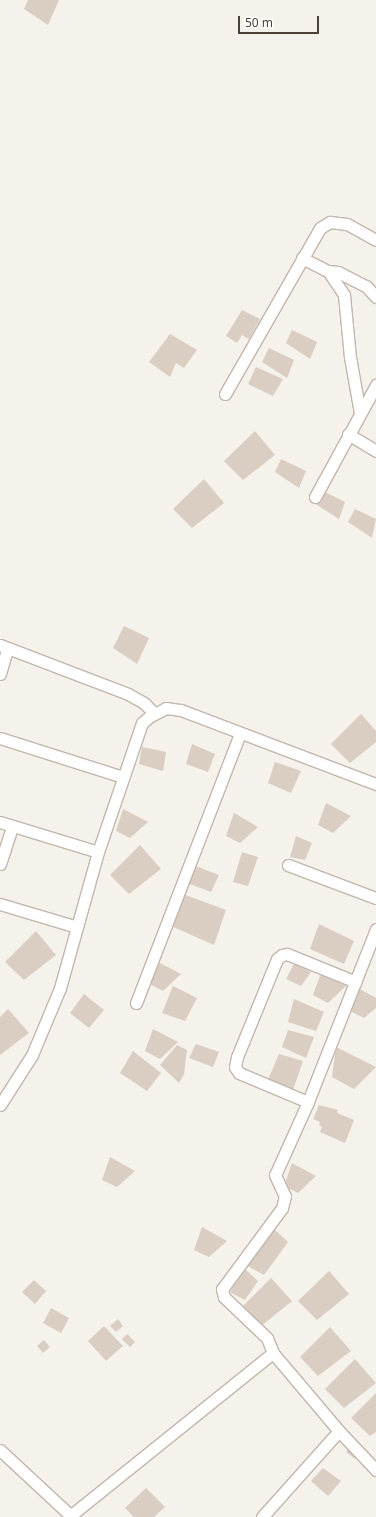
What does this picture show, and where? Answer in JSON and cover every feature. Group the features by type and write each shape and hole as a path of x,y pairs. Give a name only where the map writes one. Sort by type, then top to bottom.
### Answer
{"street":[{"path":"225,394 320,228 330,222 347,224 376,240"},
{"path":"302,258 328,271 338,272 366,286 376,297"},
{"path":"328,271 344,295 350,357 360,413"},
{"path":"315,497 376,385"},
{"path":"348,434 376,450"},
{"path":"0,674 4,647 128,694 144,703 154,713"},
{"path":"0,1105 32,1055 60,988 98,852 142,723 154,713 166,708 181,710 376,784"},
{"path":"136,1003 240,733"},
{"path":"0,738 123,777"},
{"path":"0,822 98,852"},
{"path":"0,864 12,826"},
{"path":"288,865 376,898"},
{"path":"0,904 77,927"},
{"path":"376,929 308,1102 275,1175 285,1196 282,1208 222,1289 224,1297 267,1338 273,1353 339,1431 376,1470"},
{"path":"308,1102 239,1073 235,1067 237,1057 277,959 282,955 287,954 356,982"},
{"path":"0,1450 71,1516 273,1353"},
{"path":"262,1517 339,1431"}],"building":[{"path":"28,0 59,0 48,25 24,9"},
{"path":"242,310 260,319 249,339 242,335 237,343 226,336"},
{"path":"292,330 317,342 310,359 286,343"},
{"path":"170,334 197,350 184,368 176,363 170,377 149,362"},
{"path":"269,348 294,360 287,378 262,362"},
{"path":"256,367 283,379 273,396 248,384"},
{"path":"255,431 275,455 243,480 224,461"},
{"path":"281,459 306,471 299,488 275,472"},
{"path":"204,479 224,503 192,528 173,509"},
{"path":"321,490 345,502 339,519 314,503"},
{"path":"355,509 376,519 372,538 348,522"},
{"path":"124,626 149,638 137,664 113,648"},
{"path":"361,714 376,731 376,742 350,763 331,744"},
{"path":"192,744 215,754 208,772 186,764"},
{"path":"142,747 166,752 163,771 139,764"},
{"path":"275,762 301,771 291,793 268,783"},
{"path":"326,803 351,816 333,833 318,825"},
{"path":"123,809 148,822 130,838 116,831"},
{"path":"234,813 258,827 240,843 226,836"},
{"path":"296,836 312,843 305,860 290,857"},
{"path":"140,845 161,869 129,894 110,875"},
{"path":"242,852 258,857 248,886 233,882"},
{"path":"193,865 219,875 211,892 187,883"},
{"path":"183,894 226,910 214,945 169,925"},
{"path":"319,924 354,941 344,964 310,949"},
{"path":"36,931 56,955 24,980 5,962"},
{"path":"156,961 181,974 163,991 148,983"},
{"path":"294,964 311,972 301,986 286,979"},
{"path":"321,973 346,986 328,1003 313,995"},
{"path":"173,986 197,998 185,1021 162,1013"},
{"path":"358,988 376,998 376,1008 364,1018 350,1011"},
{"path":"84,994 104,1010 89,1028 70,1013"},
{"path":"294,999 324,1012 316,1031 288,1022"},
{"path":"8,1009 29,1033 0,1055 0,1017"},
{"path":"153,1029 178,1042 160,1059 145,1051"},
{"path":"288,1030 314,1037 306,1058 282,1047"},
{"path":"196,1044 219,1052 213,1067 189,1058"},
{"path":"177,1045 187,1050 184,1074 179,1083 160,1065"},
{"path":"336,1047 376,1067 354,1089 332,1077"},
{"path":"133,1051 161,1073 147,1091 120,1073"},
{"path":"279,1054 303,1061 293,1090 268,1080"},
{"path":"319,1105 338,1110 337,1113 354,1120 345,1143 320,1132 322,1127 319,1125 320,1122 313,1119"},
{"path":"110,1157 135,1171 117,1187 102,1180"},
{"path":"292,1163 316,1176 298,1193 284,1186"},
{"path":"202,1227 227,1241 209,1257 194,1250"},
{"path":"273,1228 288,1242 264,1275 244,1264"},
{"path":"245,1269 258,1281 245,1300 230,1292"},
{"path":"329,1271 349,1294 317,1320 298,1301"},
{"path":"271,1278 292,1301 260,1327 241,1308"},
{"path":"34,1280 46,1291 35,1304 22,1292"},
{"path":"51,1308 69,1318 61,1333 43,1323"},
{"path":"118,1319 123,1326 116,1332 110,1326"},
{"path":"104,1326 123,1346 106,1361 88,1341"},
{"path":"330,1327 351,1351 318,1376 300,1357"},
{"path":"127,1334 135,1342 130,1347 122,1339"},
{"path":"44,1340 50,1347 43,1353 37,1346"},
{"path":"355,1359 376,1383 344,1408 325,1389"},
{"path":"376,1393 376,1432 370,1436 351,1418"},
{"path":"349,1448 358,1455 355,1459 346,1452"},
{"path":"323,1468 341,1481 328,1496 311,1481"},
{"path":"146,1488 165,1507 154,1517 134,1517 125,1508"}]}
